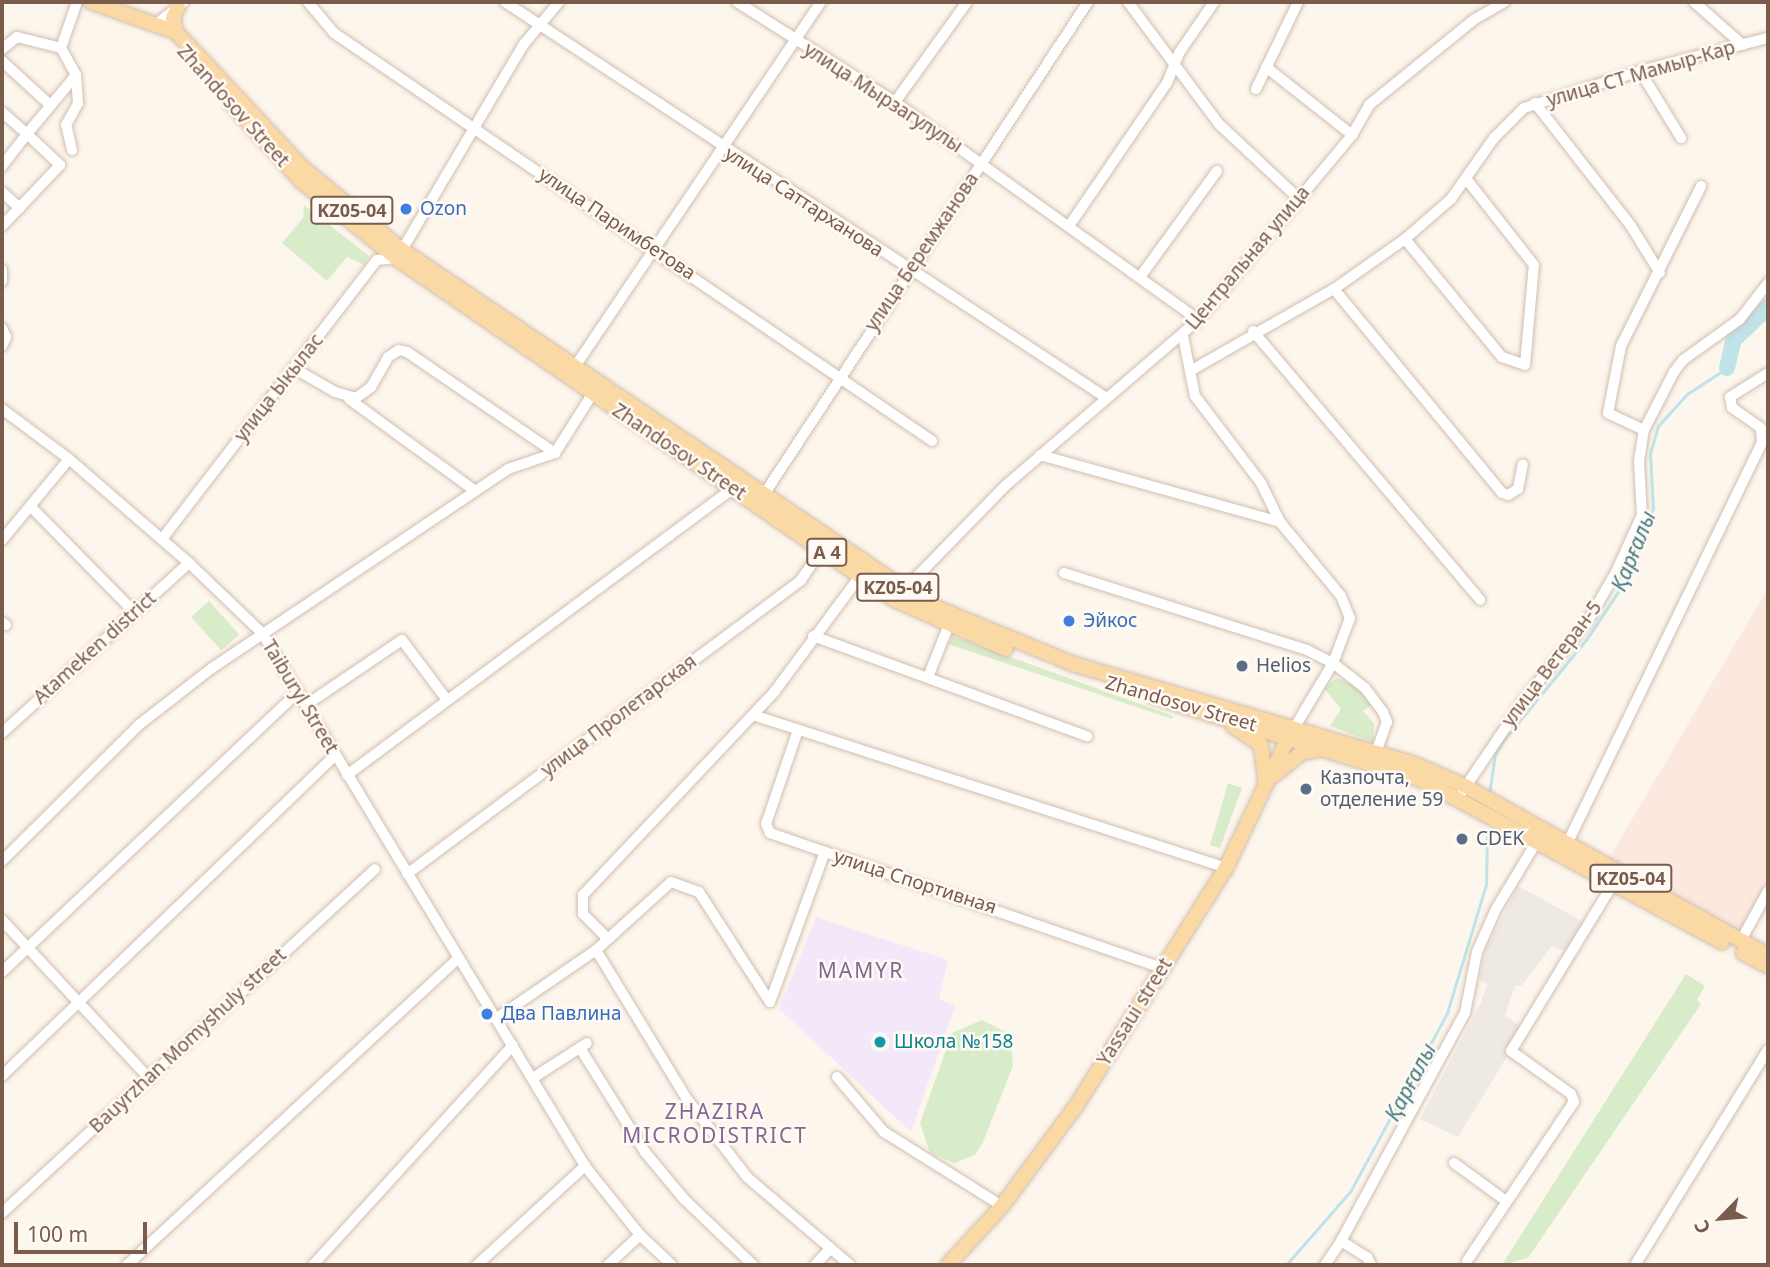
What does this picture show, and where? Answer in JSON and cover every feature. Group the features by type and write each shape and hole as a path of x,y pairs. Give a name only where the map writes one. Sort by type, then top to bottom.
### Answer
{"main road":[{"name":"Zhandosov Street","path":"91,2 158,23 176,32 302,167 399,254"},
{"path":"176,32 173,18 181,4"},
{"name":"Zhandosov Street","path":"158,23 301,181 399,254 948,627 1063,669 1214,715 1270,730 1291,732"},
{"name":"Zhandosov Street","path":"572,371 593,393 734,488 760,500 860,576 952,617 1073,664 1291,732"},
{"path":"1214,715 1259,740 1266,784"},
{"name":"KZ05-04","path":"1291,732 1462,792"},
{"name":"KZ05-04","path":"1291,732 1377,750 1566,846 1768,955"},
{"name":"Yassaui street","path":"948,1265 1002,1206 1076,1106 1226,869 1291,732"},
{"path":"1266,784 1285,764 1312,749 1350,754"},
{"name":"KZ05-04","path":"1493,809 1536,841 1768,967"}],"street":[{"path":"61,48 76,2"},
{"name":"улица Паримбетова","path":"308,2 334,33 839,374 932,441"},
{"name":"улица Саттарханова","path":"505,2 907,270 1105,397"},
{"path":"399,254 475,127 540,25 559,2"},
{"name":"улица Мырзагулулы","path":"737,2 796,42 895,102 1198,320"},
{"path":"572,371 821,2"},
{"path":"895,102 967,2"},
{"name":"улица Беремжанова","path":"760,500 907,270 983,163 1088,2"},
{"path":"1128,2 1173,67 1219,124 1298,198"},
{"path":"1069,226 1167,83 1173,67 1214,2"},
{"path":"1256,89 1298,2"},
{"name":"Центральная улица","path":"899,595 949,539 1040,455 1105,397 1183,336 1352,135 1368,105 1475,19 1504,2"},
{"path":"1694,2 1743,45"},
{"path":"158,23 181,4"},
{"path":"2,49 17,37 61,48 76,75 78,103 66,125 72,150"},
{"name":"улица СТ Мамыр-Кар","path":"1190,371 1253,331 1334,289 1405,239 1467,180 1509,121 1535,103 1640,71 1768,38"},
{"path":"2,61 49,104"},
{"path":"1266,67 1352,135"},
{"path":"1640,71 1681,138"},
{"path":"2,166 49,104 76,75"},
{"path":"1535,103 1631,226 1660,274"},
{"path":"2,112 60,165 2,226"},
{"path":"1140,278 1217,171"},
{"path":"1405,239 1502,357 1525,365 1534,265 1467,180"},
{"path":"1644,430 1612,417 1608,407 1621,346 1660,274 1701,186"},
{"path":"2,192 20,208"},
{"name":"улица Ыкылас","path":"162,539 377,260 399,254"},
{"path":"2,270 2,281"},
{"name":"улица Ветеран-5","path":"1462,792 1524,699 1575,639 1616,572 1642,515 1639,461 1644,430 1683,360 1740,319 1768,283"},
{"path":"1334,289 1502,493 1508,495 1518,489 1523,464"},
{"path":"2,328 6,337 2,346"},
{"path":"1253,331 1480,600"},
{"path":"1183,336 1195,396 1261,483 1280,522 1346,605 1348,626 1333,663 1291,732"},
{"path":"349,399 362,396 392,354 407,352 555,453"},
{"path":"295,369 349,399 475,491"},
{"path":"1566,846 1762,443 1761,428 1732,408 1730,397 1768,373"},
{"path":"2,861 140,724 262,633 515,466 555,453 593,393"},
{"name":"Taiburyl Street","path":"2,409 69,459 162,539 262,633 585,1166 640,1235 672,1265"},
{"path":"1040,455 1280,522"},
{"path":"2,540 69,459"},
{"path":"347,775 734,488"},
{"path":"30,506 134,612"},
{"name":"улица Пролетарская","path":"407,874 801,580 822,549"},
{"name":"Atameken district","path":"2,733 189,563"},
{"path":"1064,573 1307,650 1333,663 1365,688 1384,712 1387,722 1377,750"},
{"path":"608,939 583,914 583,895 753,715 860,576"},
{"path":"928,677 948,627"},
{"path":"813,636 1087,736"},
{"path":"306,705 402,640 447,701"},
{"path":"2,972 298,692"},
{"path":"753,715 1226,869"},
{"name":"улица Спортивная","path":"798,730 766,830 1163,968"},
{"path":"2,1076 335,755"},
{"path":"1325,1265 1341,1241 1465,1013 1478,952 1496,909 1536,841"},
{"path":"497,1018 596,950 666,883 695,887 770,1002 825,852"},
{"name":"Bauyrzhan Momyshuly street","path":"2,1213 375,869"},
{"path":"1467,1261 1574,1102 1571,1094 1511,1051 1613,884"},
{"path":"1740,942 1768,891"},
{"path":"2,919 80,1000 150,1079"},
{"path":"596,950 687,1099 747,1177 850,1265"},
{"path":"127,1265 458,958"},
{"path":"313,1265 513,1045"},
{"path":"533,1078 584,1046 653,1162 695,1211 753,1265"},
{"path":"1636,1265 1768,1050"},
{"path":"837,1077 884,1132 1002,1206"},
{"path":"1454,1163 1506,1201"},
{"path":"477,1265 585,1166"},
{"path":"608,1265 640,1235"},
{"path":"1341,1241 1367,1257 1371,1265"},
{"path":"815,1265 831,1248"}],"shaded area":[{"path":"1768,588 1768,889 1733,949 1604,867"},
{"path":"1518,886 1586,923 1570,954 1552,946 1521,986 1515,986 1505,1015 1524,1029 1458,1137 1420,1119 1481,1002 1487,984 1479,980 1486,949"},
{"path":"816,917 948,960 939,999 955,1006 911,1132 779,1009"}],"green space":[{"path":"304,205 369,256 364,265 347,257 327,281 282,243 303,218"},
{"path":"209,601 239,634 221,651 191,617"},
{"path":"953,636 1173,716 1172,719 948,644"},
{"path":"1337,678 1357,687 1372,705 1363,711 1374,723 1373,742 1330,726 1341,709 1324,688"},
{"path":"1228,783 1242,788 1220,848 1210,845"},
{"path":"1686,974 1705,986 1697,1000 1701,1004 1528,1258 1502,1265"},
{"path":"982,1020 1010,1034 1013,1066 976,1154 955,1163 930,1153 920,1123 952,1033"}],"waterway":[{"name":"Қарғалы","path":"1727,368 1733,341 1768,307"},
{"name":"Қарғалы","path":"1489,795 1495,754 1503,741 1586,640 1622,586 1653,509 1650,454 1658,426 1687,394 1727,368"},
{"name":"Қарғалы","path":"1286,1265 1350,1192 1447,1013 1486,885 1487,832"}],"place":[{"name":"Ozon","path":"406,209"},
{"name":"Эйкос","path":"1069,621"},
{"name":"Helios","path":"1242,666"},
{"name":"Казпочта, отделение 59","path":"1306,789"},
{"name":"CDEK","path":"1462,839"},
{"name":"Два Павлина","path":"487,1014"},
{"name":"Школа №158","path":"880,1042"}],"district":[{"name":"MAMYR","path":"861,970"},
{"name":"ZHAZIRA MICRODISTRICT","path":"715,1123"}]}
